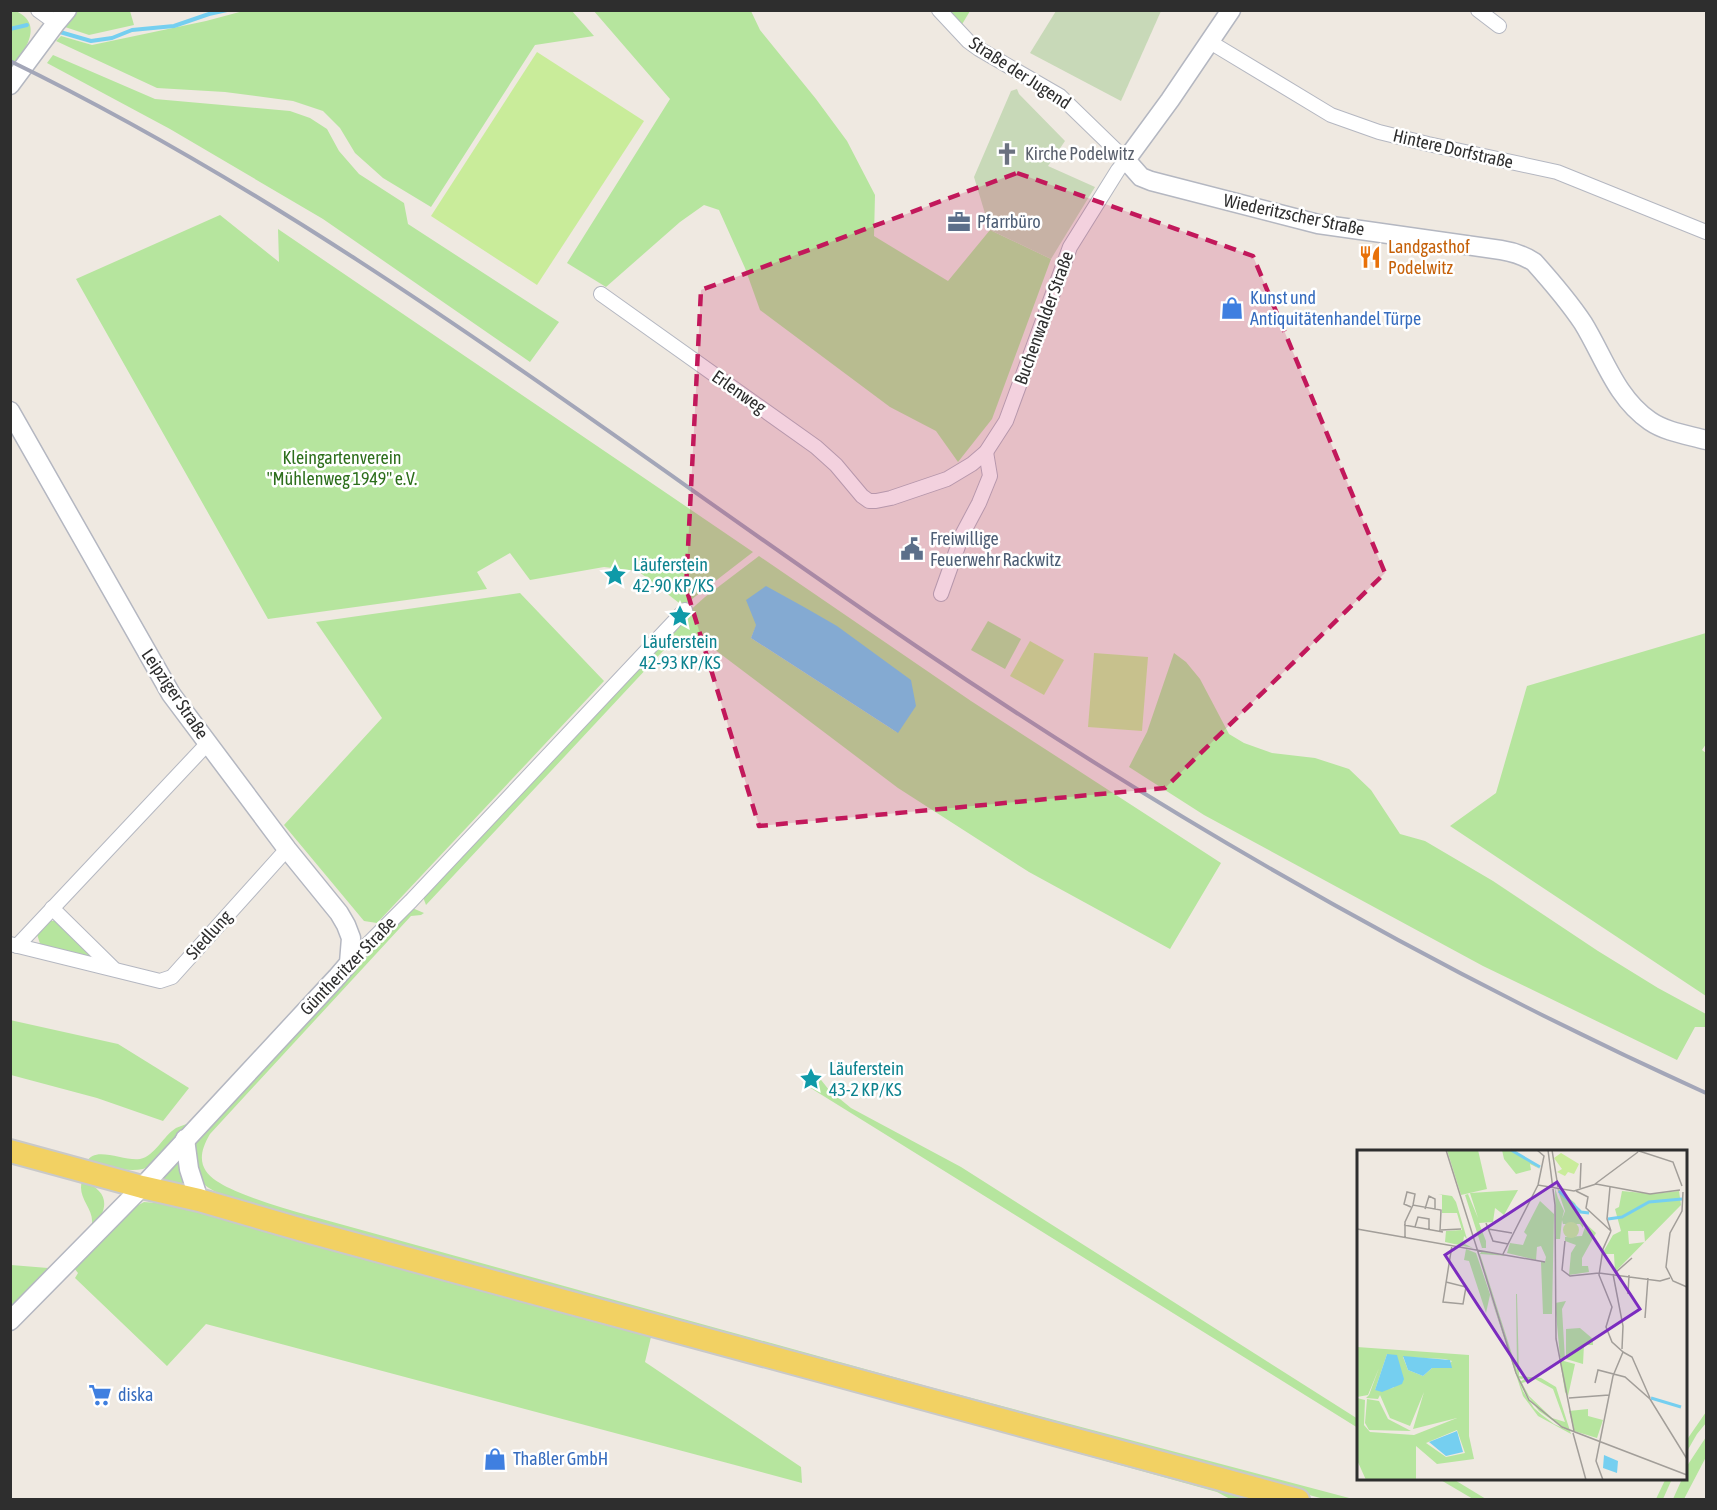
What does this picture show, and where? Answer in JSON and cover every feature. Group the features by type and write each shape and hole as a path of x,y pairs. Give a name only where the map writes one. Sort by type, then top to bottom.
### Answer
{"main road":[{"path":"10,1151 199,1200 329,1238 1298,1500"}],"street":[{"path":"10,85 62,17 38,10"},
{"name":"Straße der Jugend","path":"939,10 968,41 979,49 1060,96 1126,160"},
{"path":"1478,10 1499,26"},
{"name":"Buchenwalder Straße","path":"869,501 891,498 947,479 972,464 986,452 1006,420 1070,246 1118,170 1170,100 1226,14"},
{"name":"Hintere Dorfstraße","path":"1209,42 1331,115 1379,132 1557,172 1707,232"},
{"name":"Wiederitzscher Straße","path":"1126,160 1141,177 1151,181 1318,224 1508,251 1526,256 1539,267 1581,321 1617,386 1632,406 1653,423 1664,428 1707,440"},
{"name":"Erlenweg","path":"601,294 816,447 869,501"},
{"name":"Leipziger Straße","path":"10,411 171,694 286,849 339,913 351,938 349,963"},
{"path":"940,594 962,535 990,476 986,452"},
{"name":"Güntheritzer Straße","path":"10,1321 142,1186 349,963 411,901 685,610"},
{"name":"Siedlung","path":"14,945 208,743"},
{"name":"Siedlung","path":"14,945 160,981 172,977 286,849"},
{"name":"Siedlung","path":"51,908 114,969"},
{"path":"185,1139 185,1152 199,1200"}],"highlighted area":[{"path":"1017,173 1253,256 1385,573 1165,788 759,826 686,588 701,290"}],"green space":[{"path":"13,10 29,22 31,30 30,38 22,54 11,70 10,11"},
{"path":"76,10 130,11 134,25 89,35 62,26"},
{"path":"247,10 572,11 594,36 535,45 431,207 383,178 355,153 340,128 323,111 293,101 225,92 157,88 56,41 61,36 92,45"},
{"path":"593,10 751,11 760,30 847,141 875,195 874,236 948,281 990,230 1051,259 992,419 958,462 936,431 890,407 760,310 745,268 719,210 704,205 680,222 606,287 567,263 670,99"},
{"path":"947,11 970,11 961,26"},
{"path":"1056,11 1161,11 1121,101 1030,53"},
{"path":"537,52 644,121 537,285 431,216"},
{"path":"53,55 155,99 290,111 310,118 327,129 339,151 359,174 404,203 408,224 559,322 530,362 323,219 170,129 47,63"},
{"path":"1017,89 1019,94 1065,141 1048,166 1095,187 1051,259 990,230 974,177 1011,91"},
{"name":"Kleingartenverein \"Mühlenweg 1949\" e.V.","path":"220,215 279,262 278,229 753,552 683,606 638,571 604,567 530,580 510,553 477,572 487,589 268,619 76,279"},
{"path":"759,556 971,701 1221,863 1170,949 1029,872 898,788 706,643 689,638 663,651 426,905 423,897 687,613","holes":["756,626 898,733 751,638"]},
{"path":"520,593 604,681 377,923 364,921 284,825 382,718 316,622"},
{"path":"988,621 1021,639 1005,669 971,650"},
{"path":"1706,633 1706,744 1702,750 1706,753 1706,996 1450,826 1496,793 1527,686"},
{"path":"1030,641 1064,660 1044,695 1010,676"},
{"path":"1094,653 1148,657 1142,731 1088,727"},
{"path":"1174,653 1186,662 1200,679 1229,734 1244,743 1272,753 1315,758 1349,769 1371,790 1400,834 1425,841 1493,881 1598,951 1706,1014 1706,1027 1695,1027 1677,1060 1483,966 1204,815 1129,767 1147,732"},
{"path":"410,907 424,913 411,916 210,1134 202,1158 204,1167 216,1181 248,1196 311,1216 930,1387 1353,1499 1324,1499 297,1221 236,1201 210,1188 202,1182 198,1174 192,1146 253,1081 257,1071 354,967 367,957 370,950"},
{"path":"44,921 57,921 96,958 41,947 36,931"},
{"path":"10,1020 118,1044 189,1088 163,1121 97,1098 11,1075"},
{"path":"818,1076 829,1090 851,1108 961,1167 1357,1418 1357,1427 809,1087"},
{"path":"189,1123 161,1156 143,1169 122,1169 87,1162 91,1157 103,1154 140,1159 155,1150 176,1128"},
{"path":"180,1157 189,1188 161,1180 161,1177"},
{"path":"82,1181 98,1190 102,1196 104,1209 101,1216 91,1231 11,1310 11,1265 48,1268 44,1274 90,1230 92,1217 82,1194"},
{"path":"144,1202 170,1204 303,1238 1249,1494 1251,1499 1230,1499 1217,1492 651,1337 645,1362 801,1467 802,1483 206,1324 167,1366 75,1278 78,1273 74,1268 131,1209"},
{"path":"1706,1412 1706,1423 1687,1451 1687,1440"},
{"path":"1706,1437 1706,1457 1684,1499 1673,1499 1682,1480 1687,1480 1687,1466"},
{"path":"1441,1480 1455,1480 1486,1499 1473,1499"},
{"path":"1665,1480 1672,1480 1663,1499 1656,1499"}],"water":[{"path":"766,586 837,626 911,680 916,706 898,733 751,638 756,625 746,600"}],"waterway":[{"path":"60,32 91,41 112,38 132,30 174,26 227,10"},
{"path":"10,29 27,25"}],"railway":[{"path":"10,61 130,123 247,191 361,263 585,414 916,646 1106,770 1203,829 1401,942 1502,995 1706,1093"}],"place":[{"name":"Kirche Podelwitz","path":"1007,154"},
{"name":"Pfarrbüro","path":"959,222"},
{"name":"Landgasthof Podelwitz","path":"1370,257"},
{"name":"Kunst und Antiquitätenhandel Türpe","path":"1232,308"},
{"name":"Freiwillige Feuerwehr Rackwitz","path":"912,549"},
{"name":"Läuferstein 42-90 KP/KS","path":"615,575"},
{"name":"Läuferstein 42-93 KP/KS","path":"680,616"},
{"name":"Läuferstein 43-2 KP/KS","path":"811,1079"},
{"name":"diska","path":"100,1395"},
{"name":"Thaßler GmbH","path":"495,1459"}]}
